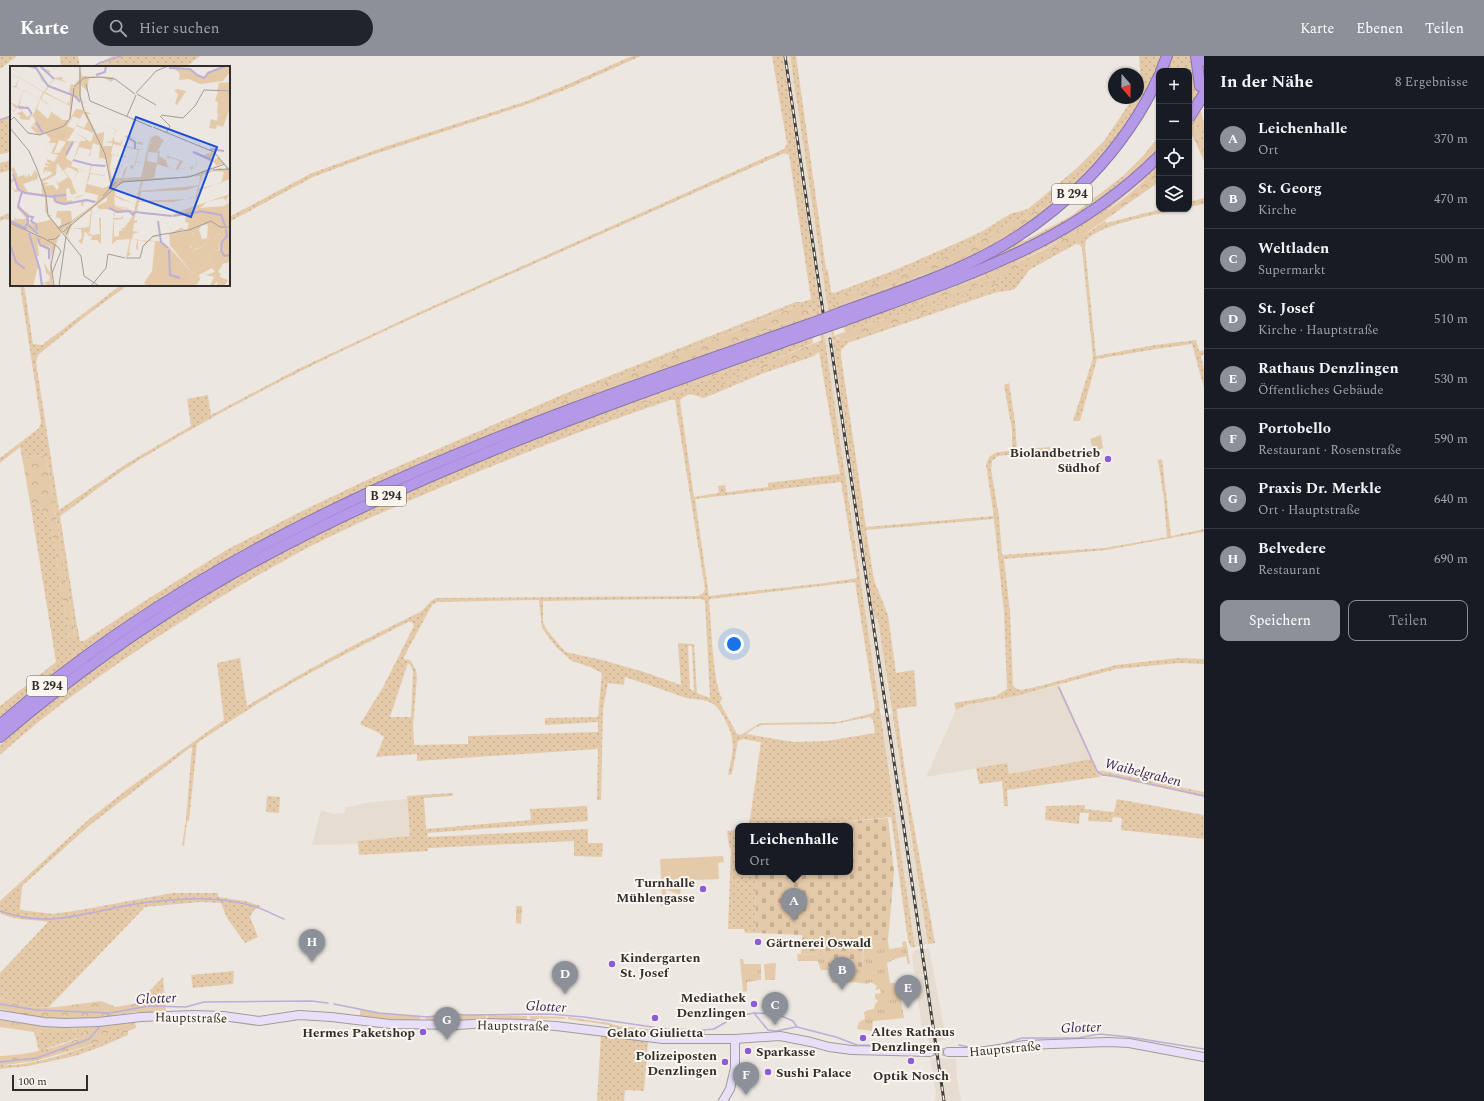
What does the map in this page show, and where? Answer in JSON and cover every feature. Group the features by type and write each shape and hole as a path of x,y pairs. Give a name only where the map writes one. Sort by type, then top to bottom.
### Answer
{"highway":[{"name":"B 294","path":"1162,68 1167,56"},
{"path":"1192,112 1202,90 1196,56"},
{"path":"1204,56 1204,61"},
{"name":"B 294","path":"843,317 894,293 979,258 1029,229 1061,204 1099,167 1134,121 1156,81"},
{"name":"B 294","path":"0,725 60,676 147,614 219,569 287,532 362,496 491,440 645,382 811,328 997,263 1065,229 1105,203 1135,180 1156,159"},
{"name":"B 294","path":"0,737 66,684 153,623 227,577 294,541 414,484 498,448 811,328"}],"main road":[{"name":"Hauptstraße","path":"0,1015 44,1022 98,1022 141,1017 193,1015 223,1016 259,1021 288,1016 309,1016 390,1024 539,1024 663,1039 735,1039 780,1036 829,1047 852,1050 930,1052"},
{"path":"723,1101 730,1088 736,1068 735,1039"},
{"name":"Hauptstraße","path":"948,1052 985,1051 1025,1045 1108,1042 1129,1043 1204,1057"}],"shaded area":[{"path":"783,56 790,56 874,617 878,619 891,708 880,709"},
{"path":"1057,686 1091,759 1009,774 1007,763 926,777 956,710 966,705 1016,696"},
{"path":"892,714 928,944 915,947 881,715"},
{"path":"407,799 410,836 359,841 358,844 312,845 321,810 333,814 345,813 345,807 356,806 363,803"},
{"path":"929,948 946,1039 929,1044 928,1036 923,1036 912,956 916,950"},
{"path":"930,1058 956,1059 957,1080 961,1101 934,1101 936,1093"}],"green space":[{"path":"0,56 17,56 0,69"},
{"path":"60,56 78,56 80,66 61,66"},
{"path":"112,56 200,56 187,66 96,66"},
{"path":"632,56 641,56 567,89 528,104 372,155 313,177 230,221 230,216 312,173 387,146 527,101"},
{"path":"772,56 783,56 915,947 911,947 908,941 891,817 828,823 749,823 761,742 743,739 738,741 732,774 728,775 733,746 731,734 720,711 710,702 683,697 625,677 624,685 608,683 603,709 601,800 597,800 598,749 417,761 417,754 376,757 384,737 360,724 382,689 414,626 412,622 408,622 289,685 197,743 189,821 187,821 184,846 182,845 186,820 191,747 90,825 22,886 20,910 53,914 172,893 218,893 218,897 245,901 261,906 254,910 250,917 258,937 245,943 227,918 221,903 200,902 145,907 49,1007 36,1008 0,998 0,973 48,922 17,919 5,916 0,913 0,901 88,820 129,788 224,720 217,663 240,658 247,706 332,657 421,611 431,601 437,598 698,596 703,593 705,589 675,400 670,400 584,430 472,474 356,524 292,556 211,603 113,667 74,694 0,755 0,745 31,718 130,644 199,600 270,559 368,509 470,465 675,386 676,388 609,413 609,415 665,396 736,367 736,365 727,368 812,334 813,343 719,383 719,386 818,344 817,342 821,340 817,316 814,317 810,311 806,309 793,307 514,421 514,424 774,327 803,317 809,319 495,433 437,457 288,526 250,546 175,590 103,638 0,717 0,706 56,662 30,502 40,507 51,524 69,638 75,636 46,455 22,457 20,447 0,463 0,458 39,428 41,422 20,286 24,286 33,344 42,345 120,286 127,286 87,315 38,355 36,362 59,510 126,464 191,426 187,399 208,395 211,415 298,369 422,311 784,149 787,144","holes":["785,153 789,155 811,299 803,302 796,302 564,394 367,480 228,549 84,641 80,641 60,516 128,467 230,408 352,346 434,308","819,352 840,474 768,483 768,487 729,492 726,492 725,485 718,486 719,493 694,497 680,401 682,398 690,394 704,398 764,373 814,356","841,482 857,578 709,596 695,499","855,582 875,708 873,713 838,722 760,723 741,735 737,734 720,703 722,698 716,680 714,667 710,599","663,599 701,599 705,601 710,698 697,693 694,644 678,643 681,685 641,671 566,652 547,630 543,622 543,601","539,600 542,628 556,647 572,661 602,673 598,717 545,718 545,725 598,722 598,732 468,736 468,744 414,745 413,725 417,677 416,670 410,660 404,659 404,657 432,605 437,602","688,646 692,646 694,691 690,689","408,663 413,672 411,717 390,717","870,717 873,720 875,733 826,741 794,742 746,734 756,727 763,725 834,724"]},
{"path":"790,56 796,56 826,269 828,270 831,292 834,293 895,270 981,232 1010,214 1028,209 1076,169 1104,141 1129,104 1144,104 1144,68 1140,68 1139,56 1162,56 1160,68 1156,68 1156,95 1130,135 1101,171 1066,206 1022,239 1024,241 1071,216 1124,175 1131,176 1156,151 1156,168 1152,173 1097,219 1067,237 1007,267 907,306 908,307 963,290 1005,275 1092,230 1105,221 1107,223 1156,210 1156,212 1166,212 1118,224 1094,234 1086,240 1085,247 1096,356 1155,345 1196,340 1199,351 1204,350 1204,354 1201,356 1204,369 1204,388 1192,344 1097,359 1080,421 1073,421 1093,358 1082,248 1080,245 1076,244 1029,270 1016,288 1012,290 994,293 848,343 841,350 866,527 994,516 986,465 989,457 995,453 1012,450 1012,430 1004,385 1009,383 1015,422 1017,450 1050,447 1050,451 998,456 992,461 991,469 999,517 1002,555 1105,548 1167,537 1164,499 1158,460 1162,459 1171,536 1204,529 1204,532 1106,550 1004,559 1010,612 1013,686 1017,689 1021,690 1040,686 1116,665 1178,658 1204,659 1204,664 1179,663 1116,669 1016,696 966,705 956,710 954,703 996,696 1007,689 1004,612 994,519 866,530 874,580 888,615 896,673 914,670 917,706 897,709 897,713 909,799 935,943 928,944 878,620 874,617","holes":["1045,203 1029,221 994,242 922,275 846,303 841,307 845,332 885,319 911,313 1000,282 1001,285 850,339 843,340 838,339 836,335 834,336 831,311 836,309 843,296 940,259 1030,214"]},
{"path":"1170,56 1204,56 1204,84 1192,106 1192,68 1167,68"},
{"path":"1200,109 1204,122 1204,137 1195,117"},
{"path":"10,115 10,152 0,154 0,119"},
{"path":"1195,117 1204,137 1204,147 1193,121"},
{"path":"1193,121 1204,147 1204,161 1192,135"},
{"path":"1156,140 1156,151 1131,176 1124,175 1143,156"},
{"path":"10,160 10,170 0,173 0,163"},
{"path":"1156,168 1156,184 1075,241 1005,275 908,307 907,305 975,280 1042,250 1074,233 1133,191"},
{"path":"1204,198 1204,204 1192,206 1192,201"},
{"path":"1045,203 1048,208 1015,230 976,251 921,275 846,303 836,309 837,300 843,296 940,259 1030,214"},
{"path":"10,212 10,224 9,220 5,219 0,221 0,217"},
{"path":"1000,282 1001,285 850,339 840,340 836,335 885,319 911,313"},
{"path":"794,307 806,309 814,317 809,319 803,317 774,327 514,425 514,421 566,399"},
{"path":"817,342 817,348 810,353 766,367 719,386 718,383"},
{"path":"736,365 736,367 665,396 609,415 609,413 676,388 675,386"},
{"path":"1101,435 1103,448 1094,452 1090,439"},
{"path":"46,455 75,636 69,638 51,524 40,507 30,502 22,457"},
{"path":"1059,685 1098,771 1103,771 1104,774 1204,794 1204,797 1098,774 1057,686"},
{"path":"1091,759 1097,773 1101,776 1007,790 1008,806 1004,806 1002,781 979,784 976,768 1007,763 1009,774"},
{"path":"1103,771 1204,792 1204,794 1104,774"},
{"path":"453,793 453,796 424,798 426,829 531,820 530,809 587,806 588,821 427,833 428,837 588,829 588,843 603,843 602,857 574,856 574,841 428,848 428,851 359,855 358,841 410,836 407,796"},
{"path":"267,796 280,797 279,813 266,812"},
{"path":"1117,799 1204,815 1204,839 1121,830 1122,818 1113,817 1112,822 1088,821 1089,813 1080,813 1079,824 1045,820 1046,806 1085,805 1085,809 1114,812"},
{"path":"888,818 894,872 888,940 870,942 863,949 862,967 828,966 826,955 801,954 802,935 756,933 755,875 853,875 853,823 830,823"},
{"path":"735,830 735,875 755,875 756,933 745,933 744,929 728,929 731,850 727,831"},
{"path":"723,856 724,862 718,863 719,879 665,881 667,905 661,906 660,859"},
{"path":"678,883 681,887 680,895 667,890"},
{"path":"674,896 683,901 668,903 669,898"},
{"path":"516,906 522,906 521,924 516,923"},
{"path":"888,940 889,949 903,947 902,942 906,941 910,964 908,964 906,956 887,963 890,983 898,983 904,1018 873,1021 872,1031 857,1029 859,1022 865,1019 864,1012 874,1009 875,1004 878,1001 875,998 875,994 881,993 880,989 875,990 877,986 871,982 867,984 854,982 832,983 830,970 821,970 818,961 798,961 797,954 827,955 828,966 862,967 864,948 866,945 873,942"},
{"path":"740,959 743,959 744,964 761,964 761,980 747,982 747,991 743,992"},
{"path":"776,963 775,980 765,980 764,964"},
{"path":"234,971 233,984 193,988 191,975"},
{"path":"163,977 165,1002 150,1001 138,1003"},
{"path":"0,998 36,1008 57,1007 101,1001 116,1007 150,1001 165,1002 166,1012 135,1012 113,1015 111,1017 90,1019 48,1019 0,1009"},
{"path":"360,1009 379,1013 420,1016 420,1021 360,1018"},
{"path":"457,1014 456,1020 426,1021 426,1017"},
{"path":"460,1015 486,1015 486,1019 460,1020"},
{"path":"488,1015 527,1016 527,1019 488,1020"},
{"path":"530,1016 565,1017 565,1019 530,1019"},
{"path":"568,1017 609,1023 609,1025 568,1019"},
{"path":"0,1020 51,1026 101,1025 135,1021 136,1028 122,1034 118,1028 106,1034 108,1039 35,1061 0,1065 0,1056 44,1050 85,1036 84,1029 34,1032 0,1027"},
{"path":"609,1023 618,1026 661,1030 661,1034 613,1030"},
{"path":"118,1028 122,1034 128,1031 128,1035 75,1056 28,1066 0,1069 0,1065 13,1065 40,1061 82,1048 107,1039 105,1034"},
{"path":"84,1029 85,1036 39,1051 34,1032"},
{"path":"682,1030 705,1030 705,1035 682,1035"},
{"path":"601,1035 648,1042 644,1091 625,1090 624,1101 597,1101"}],"waterway":[{"path":"94,66 99,63 121,56"},
{"path":"0,120 10,116"},
{"name":"Waibelgraben","path":"1059,688 1097,771 1102,775 1114,776 1204,796"},
{"path":"0,911 15,916 44,919 71,917 141,903 178,899 204,899 245,904 284,919"},
{"name":"Glotter","path":"106,1018 110,1013 149,1006 186,1007 204,1002 311,1001 328,1003"},
{"path":"0,1004 36,1010 110,1013"},
{"name":"Glotter","path":"334,1004 379,1013 427,1017 448,1014 550,1014 584,1017 666,1029 704,1030 714,1029 733,1018 743,1015 754,1013 777,1014 793,1021 797,1027 836,1037 857,1045 927,1046"},
{"name":"Glotter","path":"754,1013 768,1030 776,1031 796,1027"},
{"name":"Glotter","path":"0,1062 37,1058 89,1039 102,1024"},
{"name":"Glotter","path":"959,1045 974,1048 1000,1045 1022,1038 1078,1038 1099,1034 1129,1037 1204,1049"}],"tunnel":[{"path":"930,1052 948,1052"}],"railway":[{"path":"785,56 823,312"},
{"path":"830,339 944,1101"}],"place":[{"name":"Biolandbetrieb Südhof","path":"1108,459"},
{"name":"Turnhalle Mühlengasse","path":"703,889"},
{"name":"Leichenhalle","path":"794,921"},
{"name":"Gärtnerei Oswald","path":"758,942"},
{"name":"Belvedere","path":"312,962"},
{"name":"Kindergarten St. Josef","path":"612,964"},
{"name":"St. Georg","path":"842,990"},
{"name":"St. Josef","path":"565,994"},
{"name":"Mediathek Denzlingen","path":"754,1004"},
{"name":"Rathaus Denzlingen","path":"908,1008"},
{"name":"Gelato Giulietta","path":"655,1018"},
{"name":"Weltladen","path":"775,1025"},
{"name":"Hermes Paketshop","path":"423,1032"},
{"name":"Altes Rathaus Denzlingen","path":"863,1038"},
{"name":"Praxis Dr. Merkle","path":"447,1040"},
{"name":"Sparkasse","path":"748,1051"},
{"name":"Optik Nosch","path":"911,1061"},
{"name":"Polizeiposten Denzlingen","path":"725,1062"},
{"name":"Sushi Palace","path":"768,1072"},
{"name":"Portobello","path":"746,1095"}]}
